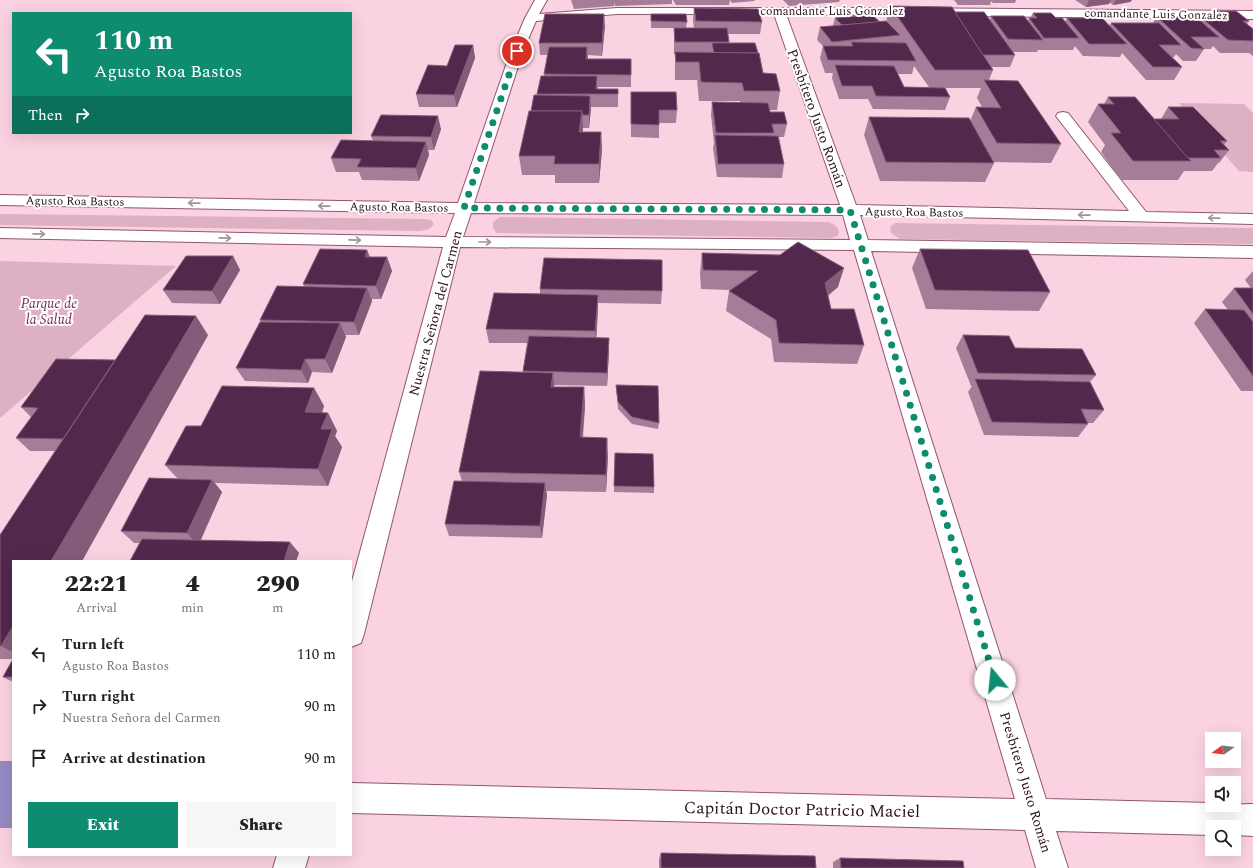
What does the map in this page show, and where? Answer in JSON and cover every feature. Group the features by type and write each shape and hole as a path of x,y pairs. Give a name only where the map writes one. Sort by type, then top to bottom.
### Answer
{"street":[{"name":"Nuestra Señora del Carmen","path":"352,630 452,242 517,51 531,18 541,0"},
{"path":"871,0 880,11"},
{"name":"comandante Luis Gonzalez","path":"531,18 616,11 880,11 1253,15"},
{"name":"Presbítero Justo Román","path":"779,11 850,210 1052,868"},
{"path":"1064,116 1142,217"},
{"name":"Agusto Roa Bastos","path":"0,200 464,208 850,210 1253,219"},
{"path":"0,233 452,242 861,245 1253,252"},
{"name":"Capitán Doctor Patricio Maciel","path":"352,798 1253,820"},
{"path":"289,868 293,856"}],"green space":[{"path":"1179,103 1244,104 1253,113 1253,172 1239,171"},
{"path":"0,214 423,219 431,220 434,224 429,229 420,231 0,225"},
{"path":"500,217 828,222 837,227 839,233 838,236 831,238 496,233 493,227 493,222"},
{"path":"895,223 1253,228 1253,244 900,239 891,233 890,227"},
{"name":"Parque de la Salud","path":"0,261 176,266 0,418"}],"shaded area":[{"path":"0,761 12,761 12,828 0,828"}],"building":[{"path":"890,6 952,7 993,70 935,70"},
{"path":"694,8 758,9 762,22 696,21"},
{"path":"1216,11 1236,11 1249,21 1243,21 1253,29 1253,41 1228,40 1198,15 1221,15"},
{"path":"955,12 984,12 1015,55 983,55"},
{"path":"1033,13 1051,13 1056,18 1062,18 1079,38 1044,38 1029,18 1037,18"},
{"path":"545,14 604,14 602,43 539,43"},
{"path":"651,14 686,14 687,22 651,21"},
{"path":"872,15 880,22 842,25 835,18"},
{"path":"991,16 1024,16 1043,40 1008,39"},
{"path":"1157,17 1196,17 1219,37 1191,37 1204,49 1191,48"},
{"path":"1067,18 1102,18 1127,44 1089,44"},
{"path":"886,21 900,35 832,42 820,27"},
{"path":"1111,23 1159,23 1181,45 1159,45 1182,67 1153,67"},
{"path":"674,28 727,28 729,42 675,42"},
{"path":"851,42 906,43 916,61 828,60 823,46 853,46"},
{"path":"712,43 755,43 758,53 714,53"},
{"path":"455,45 473,45 454,95 416,94 428,65 447,66"},
{"path":"549,47 587,47 586,59 631,59 631,75 544,74"},
{"path":"675,52 759,53 763,73 776,74 780,91 744,91 742,83 701,82 699,62 676,62"},
{"path":"835,65 894,66 904,87 945,88 950,97 876,96 872,86 842,86"},
{"path":"541,76 597,76 596,89 618,89 618,94 537,94"},
{"path":"984,80 1018,81 1061,144 997,143 976,107 1001,108"},
{"path":"631,92 676,92 677,110 659,110 659,125 631,124"},
{"path":"534,95 590,96 589,115 582,115 582,111 531,111"},
{"path":"1108,97 1135,97 1191,161 1133,161 1111,133 1121,133 1098,104 1114,104"},
{"path":"712,102 768,103 770,112 784,112 787,124 772,124 774,133 716,133"},
{"path":"1168,107 1193,107 1227,141 1220,141 1229,150 1214,150 1221,158 1188,158 1154,119 1179,119"},
{"path":"529,111 582,111 579,132 601,132 599,164 554,164 555,156 519,156"},
{"path":"381,115 438,116 431,137 371,136"},
{"path":"869,117 969,118 994,163 886,162"},
{"path":"715,135 778,136 784,164 718,164"},
{"path":"341,140 426,142 416,168 357,167 361,159 331,158"},
{"path":"798,242 844,268 825,283 831,309 854,309 864,345 779,343 776,320 729,291 758,271 703,270 702,253 780,255"},
{"path":"320,249 367,250 365,257 387,257 376,286 303,284"},
{"path":"920,249 1028,250 1050,292 935,290"},
{"path":"186,256 233,256 212,291 163,290"},
{"path":"544,258 662,260 662,291 540,289"},
{"path":"277,286 367,288 354,322 260,320"},
{"path":"1234,288 1253,288 1253,314"},
{"path":"494,293 598,295 595,331 486,329"},
{"path":"1205,309 1244,310 1253,322 1253,376"},
{"path":"145,315 196,316 52,560 12,560 12,628 1,646 0,535"},
{"path":"260,322 340,323 325,359 305,359 301,370 236,368"},
{"path":"963,335 1009,336 1015,348 1082,349 1096,375 978,373"},
{"path":"529,336 609,338 607,373 523,371"},
{"path":"56,359 115,360 63,439 16,438 38,408 21,407"},
{"path":"480,371 553,373 551,387 584,387 580,437 607,438 606,475 459,472"},
{"path":"975,379 1090,382 1104,410 1081,409 1088,424 992,422"},
{"path":"616,385 658,386 659,423 632,417 618,402"},
{"path":"222,386 314,388 305,412 328,413 321,429 332,429 318,469 165,465 186,426 201,426"},
{"path":"615,453 653,454 654,487 614,486"},
{"path":"149,478 212,480 187,533 121,531"},
{"path":"454,481 545,483 540,526 445,524"},
{"path":"142,539 290,542 284,560 131,560"},
{"path":"12,661 12,677 3,677"},
{"path":"661,853 815,856 816,868 661,868"},
{"path":"840,858 963,861 964,868 841,868"}],"route":[{"path":"517,51 464,208 850,210 995,680"}]}
